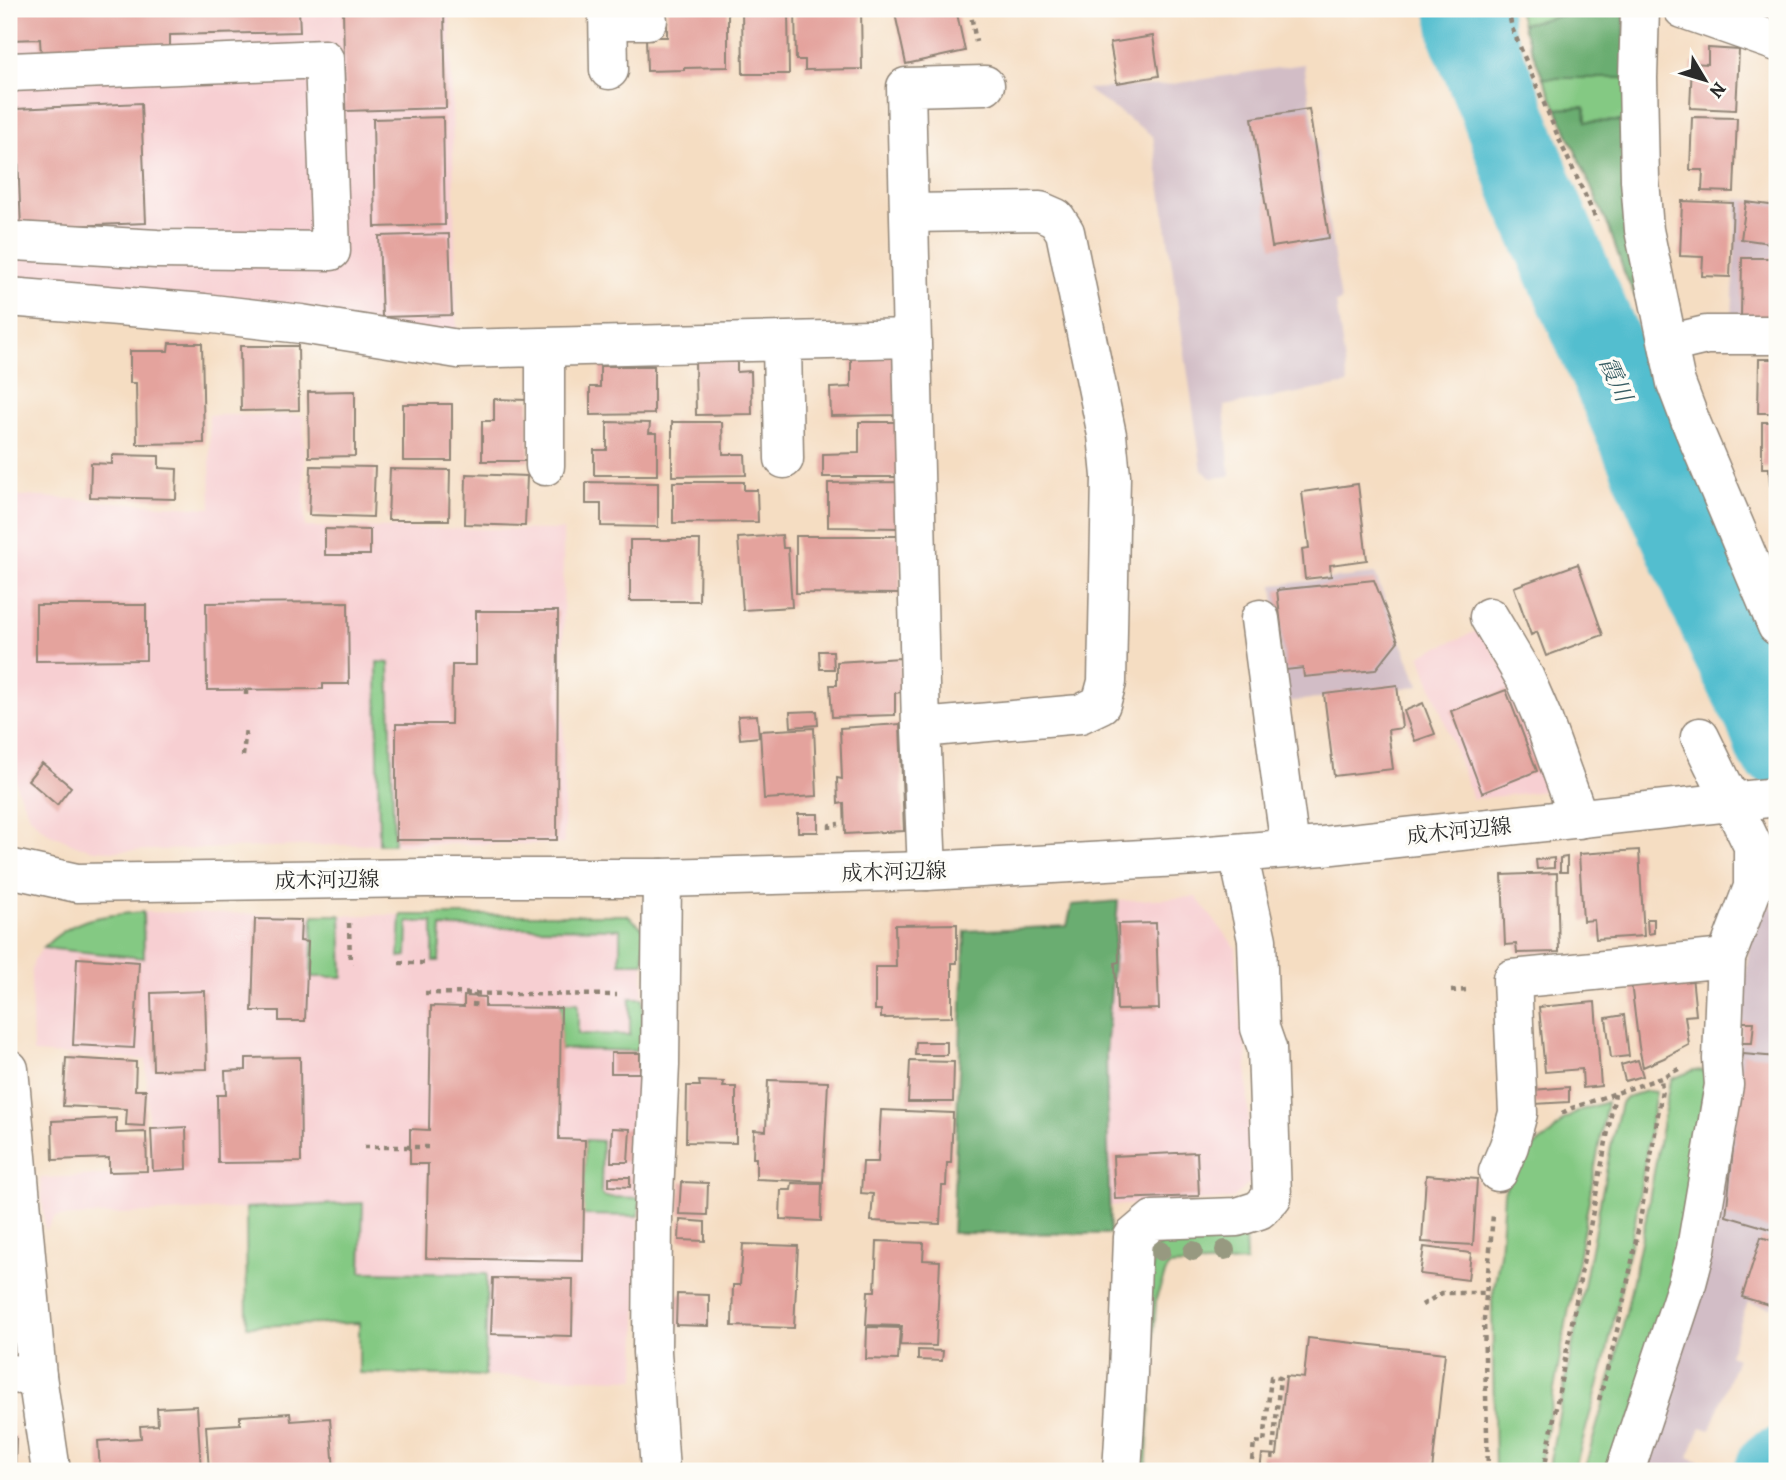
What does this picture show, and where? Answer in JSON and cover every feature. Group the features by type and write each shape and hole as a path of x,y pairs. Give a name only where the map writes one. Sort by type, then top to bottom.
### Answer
{"main road":[{"path":"1640,9 1638,78 1644,230 1675,383 1777,626"},
{"path":"1683,9 1777,42"},
{"path":"609,70 608,14 648,20"},
{"path":"9,74 324,59 331,251 158,249 15,241 9,243"},
{"path":"926,871 906,87 985,85"},
{"path":"910,214 1041,211 1056,218 1065,232 1107,435 1111,476 1107,682 1101,704 1080,714 922,728"},
{"path":"9,297 301,324 458,349 912,338"},
{"path":"1668,344 1706,335 1777,335"},
{"path":"782,342 784,459"},
{"path":"545,348 545,466"},
{"path":"1489,617 1525,678 1579,819"},
{"path":"1260,619 1290,848"},
{"path":"1625,1471 1696,1249 1724,1085 1722,1059 1726,958 1753,887 1753,800 1699,737"},
{"name":"成木河辺線","path":"9,868 77,884 425,878 662,878 926,871 1238,853 1753,800"},
{"path":"1122,1471 1133,1237 1153,1220 1237,1217 1259,1210 1272,1197 1267,1048 1260,1028 1257,940 1238,853"},
{"path":"660,1471 652,1338 662,878"},
{"path":"1503,1159 1518,1113 1512,979 1726,958"},
{"path":"9,1069 23,1375 51,1471"}],"path":[{"path":"1508,9 1512,29 1602,232"},
{"path":"246,690 246,698"},
{"path":"243,756 246,727"},
{"path":"349,916 350,964"},
{"path":"399,964 425,963"},
{"path":"1451,991 1468,990"},
{"path":"425,993 661,995"},
{"path":"474,1007 475,994"},
{"path":"1488,1471 1485,1293 1503,1159 1525,1140 1572,1108 1661,1078 1689,1064 1722,1059"},
{"path":"1597,1408 1611,1359 1641,1218 1662,1090 1661,1078"},
{"path":"1544,1471 1615,1094"},
{"path":"364,1147 428,1147"},
{"path":"1422,1305 1441,1293 1485,1293"},
{"path":"1251,1471 1254,1442 1265,1443 1271,1377 1280,1378 1271,1471"},
{"path":"1204,1466 1263,1471"}],"shaded area":[{"path":"9,9 450,9 457,334 9,288"},
{"path":"1304,64 1341,301 1336,303 1348,384 1224,406 1230,476 1211,478 1202,470 1153,136 1086,89 1166,85"},
{"path":"1737,199 1777,203 1777,319 1732,319"},
{"path":"209,415 304,415 305,527 563,530 564,844 379,844 116,851 78,846 48,833 37,824 28,813 17,788 9,753 9,495 211,508"},
{"path":"1375,574 1419,686 1286,702 1273,585"},
{"path":"1479,630 1514,684 1554,790 1473,799 1420,655"},
{"path":"1196,897 1236,948 1241,1032 1246,1032 1250,1183 1232,1199 1109,1206 1106,1054 1118,901"},
{"path":"1768,897 1777,917 1777,1296 1771,1308 1748,1302 1729,1355 1737,1358 1710,1430 1701,1427 1689,1457 1715,1468 1714,1471 1639,1471 1740,1048 1750,938"},
{"path":"143,912 627,915 644,929 636,1379 485,1376 487,1275 361,1272 362,1203 55,1217 45,1231 40,1178 150,1173 146,1060 33,1053 31,975 34,959 43,948 144,958"}],"green space":[{"path":"1518,9 1591,9 1522,24"},
{"path":"1591,9 1624,9 1626,78 1543,78 1522,24"},
{"path":"1543,78 1626,78 1626,121 1586,122 1585,107 1557,109"},
{"path":"1585,107 1586,122 1626,121 1644,314 1625,275 1609,228 1557,109"},
{"path":"377,662 389,663 394,844 379,844"},
{"path":"1118,901 1106,1054 1110,1234 952,1233 965,931 1067,926 1072,905"},
{"path":"143,912 144,958 43,948 66,929 77,924 101,917"},
{"path":"313,915 341,916 343,977 311,977"},
{"path":"401,915 627,915 644,929 644,963 620,963 620,929 441,927 439,961 433,961 433,922 408,922 407,956 399,957"},
{"path":"630,998 643,998 642,1051 560,1049 561,1003 578,1003 578,1034 630,1035"},
{"path":"1694,1070 1707,1071 1675,1286 1614,1471 1584,1471 1616,1359 1646,1218 1669,1086 1672,1079"},
{"path":"1646,1091 1656,1092 1635,1221 1605,1361 1574,1471 1548,1471 1621,1103 1627,1097"},
{"path":"1607,1102 1539,1471 1495,1471 1492,1299 1500,1254 1504,1192 1519,1157 1550,1135 1564,1120 1581,1110"},
{"path":"585,1140 602,1141 601,1193 605,1197 640,1198 639,1216 583,1215"},
{"path":"363,1203 361,1272 487,1274 485,1376 359,1373 359,1323 247,1326 246,1208"},
{"path":"1245,1232 1246,1262 1168,1266 1156,1299 1146,1471 1138,1471 1154,1250 1171,1236"}],"building":[{"path":"9,9 299,9 300,32 170,35 170,53 41,56 40,39 9,40"},
{"path":"343,9 444,9 446,108 345,111"},
{"path":"667,9 728,9 728,67 647,71 646,37 667,37"},
{"path":"742,9 788,9 789,74 743,74"},
{"path":"795,9 861,9 862,69 805,70 805,60 796,60"},
{"path":"894,9 956,9 965,51 906,64"},
{"path":"1066,9 1136,9 1137,14 1066,16"},
{"path":"1774,9 1777,9 1777,25 1771,24"},
{"path":"1153,36 1159,76 1117,83 1110,43"},
{"path":"1708,48 1739,50 1736,110 1690,108 1692,63 1708,64"},
{"path":"141,103 146,223 21,228 16,109"},
{"path":"1309,109 1329,238 1272,247 1252,118"},
{"path":"443,117 445,225 375,227 373,119"},
{"path":"1692,117 1737,118 1734,192 1702,191 1703,170 1690,170"},
{"path":"1682,201 1733,203 1730,277 1702,276 1703,257 1680,256"},
{"path":"1746,202 1777,206 1777,244 1741,239"},
{"path":"449,234 452,315 382,317 379,236"},
{"path":"1742,258 1777,258 1777,318 1741,318"},
{"path":"169,343 202,343 204,443 137,444 136,383 130,383 130,351 168,351"},
{"path":"240,346 298,346 299,410 241,411"},
{"path":"901,354 901,415 831,416 830,388 851,387 851,355"},
{"path":"737,359 737,372 751,371 752,414 696,415 695,360"},
{"path":"1759,359 1777,359 1777,413 1758,413"},
{"path":"600,366 654,366 654,414 590,415 590,387 600,387"},
{"path":"355,391 355,456 309,457 308,392"},
{"path":"494,399 529,400 529,461 482,461 482,421 494,421"},
{"path":"403,404 452,404 452,461 403,461"},
{"path":"607,422 650,423 649,433 657,433 657,475 594,475 594,450 607,450"},
{"path":"672,422 722,422 723,454 745,454 746,475 672,476"},
{"path":"859,422 901,422 901,477 823,477 823,454 859,453"},
{"path":"1762,422 1777,422 1777,485 1770,485 1769,468 1762,468"},
{"path":"112,455 159,456 159,468 177,469 176,499 90,497 91,463 112,464"},
{"path":"311,466 375,467 373,517 309,515"},
{"path":"390,469 450,470 449,520 388,520"},
{"path":"466,474 527,476 525,526 465,524"},
{"path":"586,482 658,483 658,527 601,526 601,504 586,504"},
{"path":"673,482 744,482 744,490 757,490 758,522 673,523"},
{"path":"902,482 902,528 828,527 828,483"},
{"path":"1358,484 1367,560 1330,565 1331,576 1305,579 1302,549 1309,548 1302,492"},
{"path":"325,529 370,530 370,555 325,555"},
{"path":"782,535 783,548 788,548 792,607 743,610 738,538"},
{"path":"796,536 901,536 900,594 796,593"},
{"path":"630,540 700,540 699,601 630,601"},
{"path":"1578,564 1603,635 1546,656 1537,632 1531,635 1514,587"},
{"path":"1374,580 1398,641 1375,670 1304,677 1303,668 1286,670 1277,590"},
{"path":"348,602 349,684 323,684 323,689 207,690 206,603"},
{"path":"36,605 146,605 146,660 36,661"},
{"path":"476,611 558,611 557,840 396,840 396,724 451,724 452,665 476,665"},
{"path":"819,651 833,651 834,669 820,669"},
{"path":"900,658 902,692 895,693 895,715 832,717 830,685 837,685 837,662"},
{"path":"1397,685 1402,728 1388,730 1393,769 1334,776 1324,694"},
{"path":"1506,690 1537,771 1482,793 1451,711"},
{"path":"1423,703 1435,734 1415,741 1404,711"},
{"path":"817,711 818,725 791,727 790,712"},
{"path":"757,715 759,737 740,739 738,716"},
{"path":"900,724 904,831 845,834 844,803 838,804 837,778 842,779 840,728"},
{"path":"814,728 817,796 764,799 760,731"},
{"path":"42,763 71,787 57,805 28,780"},
{"path":"798,814 818,814 818,832 798,832"},
{"path":"1639,850 1644,936 1596,939 1594,920 1583,921 1579,854"},
{"path":"1567,857 1567,872 1560,872 1560,858"},
{"path":"1554,858 1554,868 1537,869 1536,860"},
{"path":"1557,873 1559,952 1517,953 1516,944 1505,945 1502,875"},
{"path":"255,919 301,920 300,941 308,942 305,1021 279,1021 279,1011 252,1011"},
{"path":"1647,919 1654,919 1654,933 1648,934"},
{"path":"1156,923 1159,1009 1117,1010 1115,963 1119,962 1118,924"},
{"path":"957,924 957,963 952,963 952,1017 881,1018 881,1010 875,1010 875,967 896,967 895,925"},
{"path":"77,958 139,962 134,1048 73,1045"},
{"path":"1692,976 1696,1015 1685,1016 1689,1045 1643,1067 1631,983"},
{"path":"205,991 207,1069 153,1070 151,993"},
{"path":"464,996 485,997 485,1007 561,1008 559,1139 585,1140 583,1261 426,1258 428,1164 410,1164 410,1129 429,1130 431,1006 464,1007"},
{"path":"1595,1002 1601,1086 1583,1088 1582,1069 1545,1072 1539,1007"},
{"path":"1624,1015 1629,1056 1611,1058 1606,1018"},
{"path":"1743,1022 1754,1022 1752,1043 1742,1043"},
{"path":"916,1042 947,1042 947,1055 915,1055"},
{"path":"611,1053 640,1053 640,1073 611,1073"},
{"path":"1743,1054 1777,1057 1777,1231 1726,1216"},
{"path":"300,1057 301,1162 218,1163 217,1095 226,1095 225,1071 246,1070 246,1058"},
{"path":"66,1058 136,1062 135,1090 146,1090 144,1126 126,1125 127,1109 63,1106"},
{"path":"1638,1060 1643,1076 1625,1081 1621,1065"},
{"path":"910,1061 954,1062 953,1102 908,1102"},
{"path":"768,1080 828,1082 823,1182 756,1179 756,1158 753,1158 754,1130 766,1131"},
{"path":"699,1081 724,1082 723,1087 736,1087 736,1143 686,1142 687,1086 700,1086"},
{"path":"1569,1087 1569,1102 1534,1104 1533,1090"},
{"path":"881,1110 953,1113 951,1163 947,1163 946,1186 942,1186 940,1224 871,1221 873,1194 861,1193 863,1162 878,1162"},
{"path":"116,1118 116,1133 146,1132 147,1171 109,1172 109,1158 53,1160 52,1121"},
{"path":"186,1127 187,1169 153,1171 151,1129"},
{"path":"612,1128 630,1129 628,1162 611,1162"},
{"path":"1197,1152 1199,1196 1115,1199 1113,1156"},
{"path":"1426,1175 1477,1179 1473,1245 1422,1242"},
{"path":"609,1177 630,1177 630,1187 609,1186"},
{"path":"681,1182 708,1183 707,1215 679,1214"},
{"path":"792,1183 822,1184 821,1221 780,1219 781,1190 791,1190"},
{"path":"680,1220 705,1222 705,1241 679,1240"},
{"path":"1761,1237 1777,1242 1777,1280 1769,1305 1742,1297"},
{"path":"877,1241 924,1243 923,1260 940,1261 936,1346 900,1345 902,1326 866,1325 868,1291 875,1291"},
{"path":"743,1244 798,1246 794,1328 732,1326 733,1285 740,1285"},
{"path":"1424,1247 1471,1253 1468,1280 1420,1274"},
{"path":"493,1278 573,1279 572,1336 491,1334"},
{"path":"677,1294 709,1295 709,1326 676,1325"},
{"path":"867,1327 900,1328 898,1360 866,1359"},
{"path":"1308,1338 1445,1353 1432,1471 1260,1471 1262,1454 1277,1455 1286,1376 1304,1378"},
{"path":"918,1350 943,1351 942,1361 918,1360"},
{"path":"197,1406 201,1471 100,1471 98,1441 141,1438 140,1426 158,1425 157,1408"},
{"path":"290,1413 291,1421 330,1418 334,1471 209,1471 206,1426 240,1424 240,1416"},
{"path":"9,1420 12,1420 12,1437 16,1437 15,1471 9,1471"}],"waterway":[{"name":"霞川","path":"1468,9 1472,36 1534,194 1730,642 1767,716 1777,744"}]}
